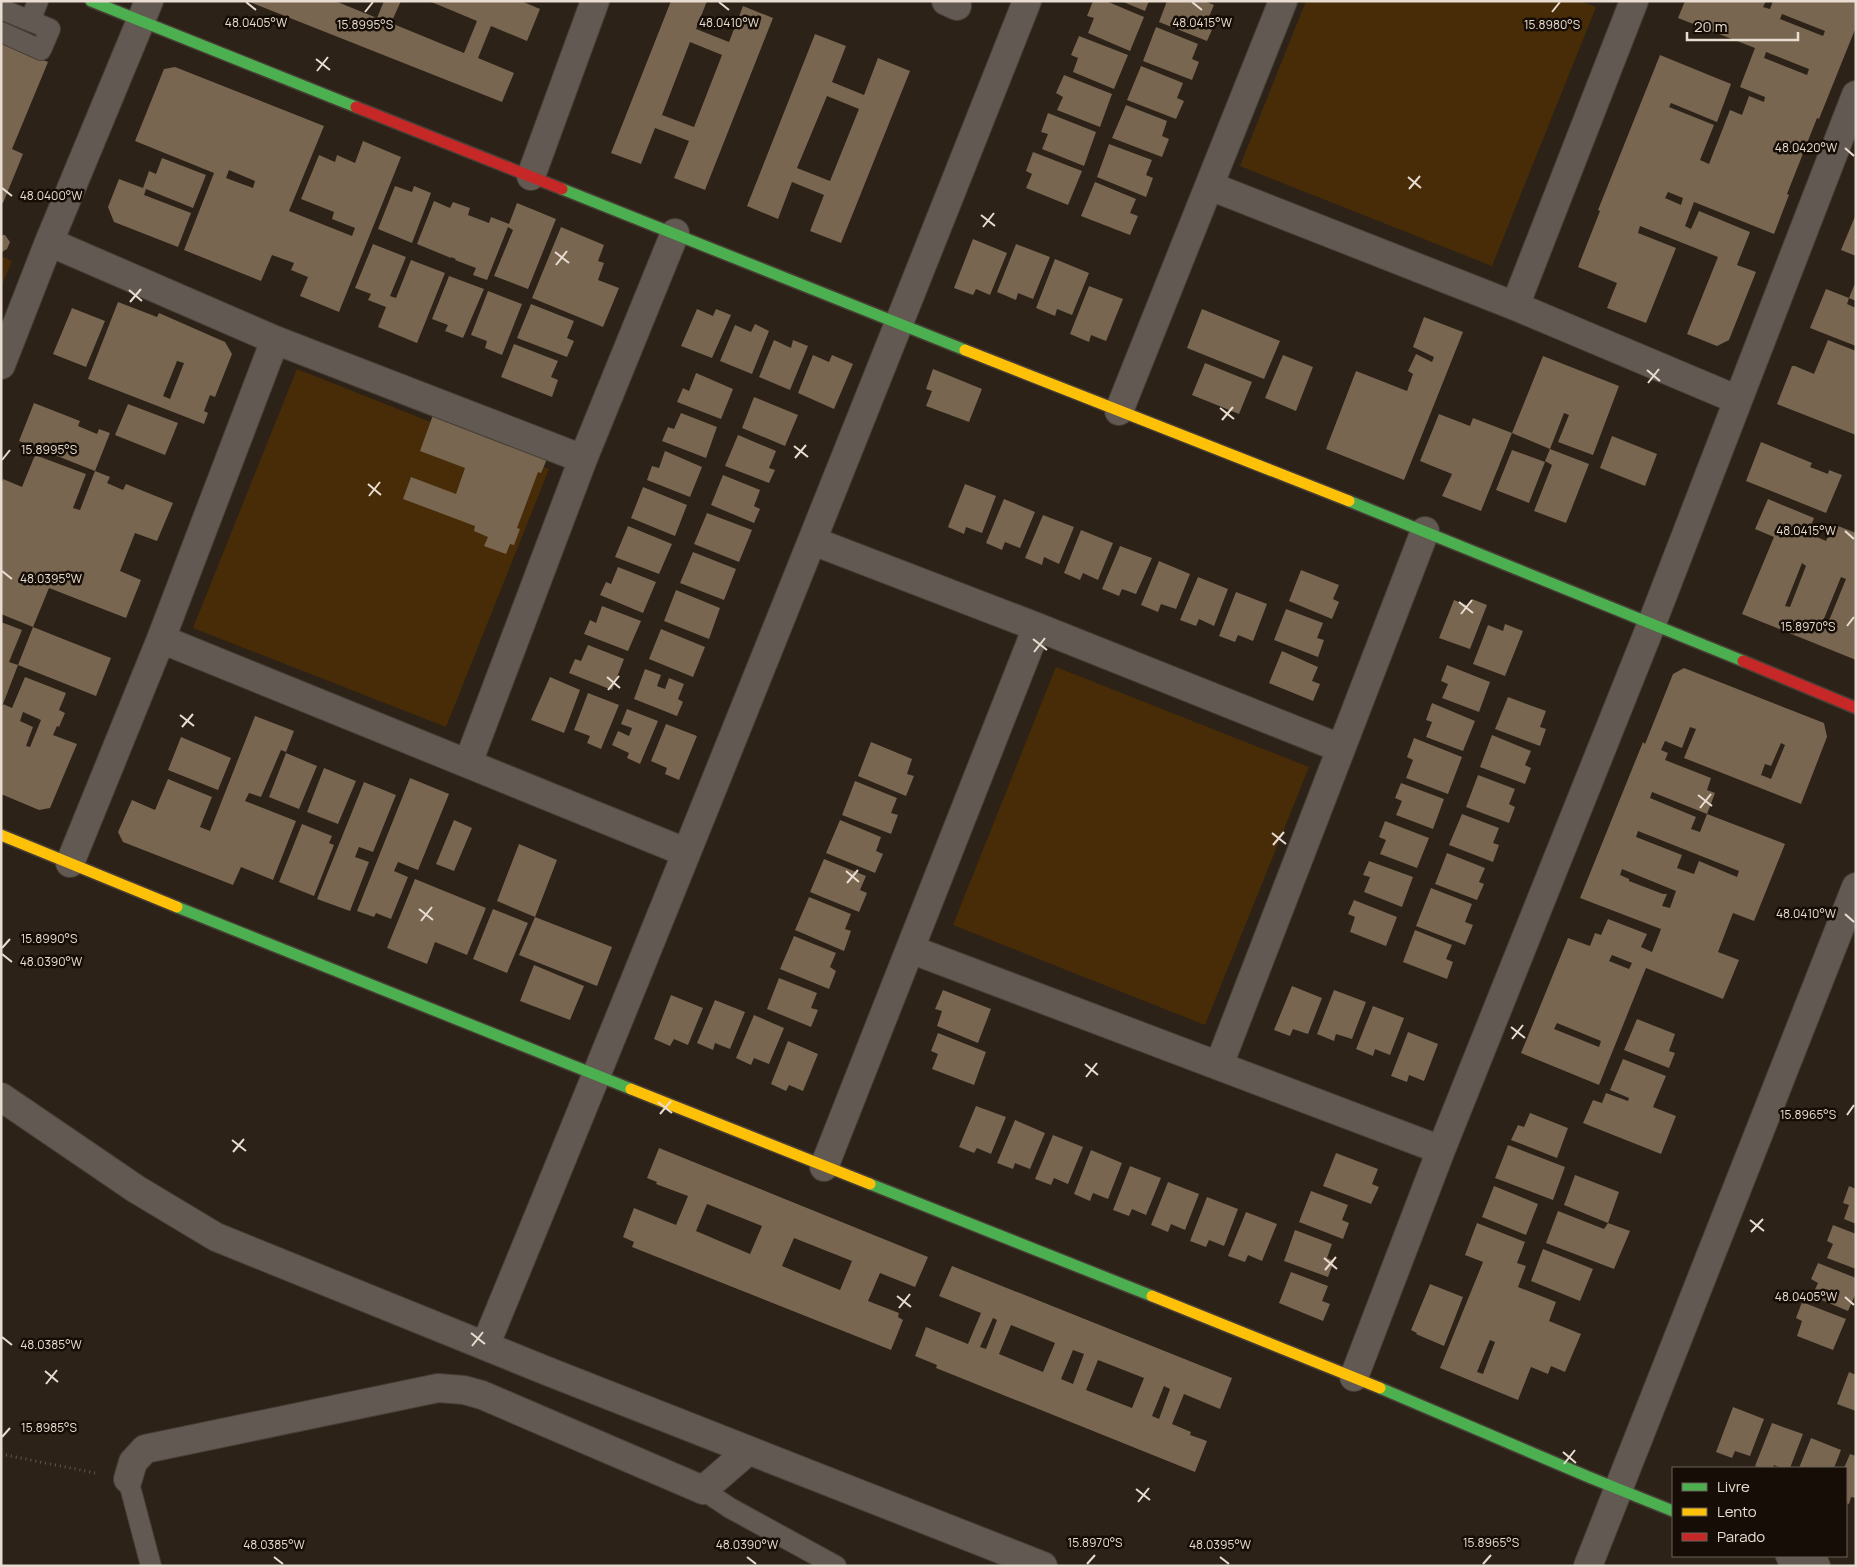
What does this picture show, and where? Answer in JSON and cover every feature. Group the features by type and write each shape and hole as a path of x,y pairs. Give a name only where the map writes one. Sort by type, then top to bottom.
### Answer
{"street":[{"path":"91,1 145,11 531,176 1425,531 1856,708"},
{"path":"531,176 595,1"},
{"path":"485,1346 812,540 1027,1"},
{"path":"1119,411 1284,1"},
{"path":"1515,306 1631,2"},
{"path":"1,365 49,242 145,11"},
{"path":"1354,1377 1441,1150 1652,623 1856,95"},
{"path":"1210,186 1515,306 1738,400"},
{"path":"468,763 583,459 675,233"},
{"path":"49,242 275,340 583,459"},
{"path":"70,863 161,639 275,340"},
{"path":"1218,1065 1425,531"},
{"path":"812,540 1037,627 1340,748"},
{"path":"824,1167 1037,627"},
{"path":"161,639 685,852"},
{"path":"1,835 596,1076 1354,1377 1617,1490 1672,1511"},
{"path":"1588,1566 1856,887"},
{"path":"910,949 1441,1150"},
{"path":"1,1097 136,1189 216,1237 748,1451 1043,1566"},
{"path":"128,1479 134,1462 145,1449 438,1388 464,1390 482,1395 703,1490 748,1451"},
{"path":"1793,1557 1816,1566"}],"lane":[{"path":"30,21 38,1"},
{"path":"1,9 50,29 41,50 1,32"},
{"path":"128,1479 151,1566"},
{"path":"703,1490 730,1508 836,1566"}],"path":[{"path":"1,1454 128,1479"}],"shaded area":[{"path":"1306,1 1580,1 1596,7 1492,266 1240,166"},
{"path":"1,256 12,261 1,287"},
{"path":"297,369 549,469 446,727 193,628"},
{"path":"1056,667 1309,767 1205,1025 953,925"}],"building":[{"path":"247,1 335,1 377,18 384,1 401,1 391,23 464,53 477,21 429,1 521,1 540,9 527,41 491,26 478,58 514,73 502,102"},
{"path":"671,1 707,1 696,29 729,42 743,6 773,18 705,190 674,178 689,141 655,128 641,164 611,153","holes":["690,42 722,55 694,127 662,115"]},
{"path":"1093,1 1106,1 1144,17 1130,51 1088,33 1094,18 1087,16"},
{"path":"1121,1 1149,1 1145,11"},
{"path":"1167,1 1204,1 1214,5 1208,19 1215,23 1207,41 1159,22"},
{"path":"1685,1 1766,1 1763,7 1770,9 1773,1 1856,1 1856,27 1819,119 1817,118 1787,194 1789,195 1774,234 1694,202 1685,226 1691,229 1699,211 1750,232 1737,265 1756,272 1729,340 1717,346 1687,334 1718,257 1640,226 1638,233 1676,248 1646,323 1607,308 1617,283 1578,267 1600,211 1598,210 1660,55 1731,84 1717,122 1671,103 1669,107 1714,125 1700,160 1709,164 1730,110 1742,115 1749,96 1764,102 1765,97 1740,87 1755,48 1678,18","holes":["1782,14 1825,31 1823,36 1780,19","1766,52 1809,69 1807,75 1764,58","1668,192 1683,198 1681,205 1665,198"]},
{"path":"1156,27 1198,44 1192,59 1199,62 1192,80 1143,61"},
{"path":"815,34 846,46 832,82 864,95 878,58 910,71 841,243 810,231 824,195 792,182 778,219 747,206","holes":["827,96 859,109 830,181 797,168"]},
{"path":"1079,36 1128,55 1114,89 1073,72 1078,58 1071,55"},
{"path":"1,43 48,62 12,149 23,154 3,203 1,202"},
{"path":"1141,66 1183,83 1177,98 1184,101 1176,119 1127,100"},
{"path":"175,67 324,126 289,211 352,236 355,228 332,219 334,212 301,199 319,155 335,162 337,155 355,163 363,141 401,157 339,312 300,296 308,277 291,270 294,263 272,255 261,281 184,250 214,173 135,141 164,69","holes":["229,170 255,181 253,188 226,178"]},
{"path":"1064,75 1112,94 1100,127 1057,110 1063,97 1056,93"},
{"path":"1126,105 1167,121 1162,136 1169,139 1162,157 1112,138"},
{"path":"1048,113 1096,132 1084,166 1042,149 1048,134 1041,132"},
{"path":"1109,144 1152,160 1146,175 1153,178 1146,197 1097,177"},
{"path":"1033,152 1082,171 1068,205 1026,188 1032,174 1026,171"},
{"path":"162,158 206,175 193,208 146,189 144,195 191,213 178,247 114,222 108,207 119,179 143,188 149,171 156,174"},
{"path":"1095,182 1136,199 1130,213 1138,216 1130,235 1081,216"},
{"path":"395,186 412,192 414,186 431,193 412,243 378,229"},
{"path":"434,201 450,208 453,202 470,208 468,215 489,223 491,217 509,224 517,203 556,219 528,289 494,276 513,230 508,227 487,280 473,275 476,268 417,244"},
{"path":"1856,214 1856,256 1841,250"},
{"path":"561,227 604,245 598,261 604,263 598,280 619,288 603,327 532,298"},
{"path":"1,235 5,235 10,242 7,249 2,252"},
{"path":"973,239 1007,253 990,295 976,289 973,295 954,288"},
{"path":"373,244 406,257 390,296 396,298 411,260 445,273 417,343 378,327 386,307 368,300 371,294 355,288"},
{"path":"1016,244 1050,257 1033,299 1018,293 1016,300 997,292"},
{"path":"1055,259 1089,273 1072,315 1057,309 1055,316 1036,308"},
{"path":"449,276 484,289 463,338 445,331 448,325 432,319"},
{"path":"1856,281 1856,301 1849,298"},
{"path":"1089,286 1123,299 1106,341 1091,335 1089,342 1070,334"},
{"path":"1826,289 1849,298 1847,304 1856,308 1856,346 1810,328"},
{"path":"488,291 522,304 502,355 485,348 487,341 471,335"},
{"path":"118,302 157,317 159,313 225,342 232,354 215,397 210,395 204,411 208,413 204,424 88,379","holes":["177,361 184,363 170,399 163,396"]},
{"path":"531,304 574,321 567,338 574,341 567,357 517,338"},
{"path":"72,308 105,321 86,367 53,354"},
{"path":"697,309 713,316 716,309 731,315 712,358 681,346"},
{"path":"1202,309 1280,341 1264,379 1187,348"},
{"path":"1424,317 1463,332 1404,480 1326,449 1356,371 1407,391 1413,374 1408,371 1416,354 1432,362 1434,357 1413,347"},
{"path":"755,324 769,331 752,374 720,361 735,325 751,332"},
{"path":"774,340 791,348 793,340 808,346 790,390 759,377"},
{"path":"1828,340 1856,351 1856,435 1777,404 1792,366 1814,374"},
{"path":"514,344 558,361 551,377 558,380 552,397 501,377"},
{"path":"813,355 829,362 832,355 853,364 834,409 798,393"},
{"path":"1283,355 1313,367 1296,411 1265,398"},
{"path":"1543,356 1619,386 1593,455 1558,442 1569,415 1564,413 1550,449 1512,433"},
{"path":"1205,363 1252,382 1239,414 1192,395"},
{"path":"933,369 982,389 969,422 926,406 932,391 926,389"},
{"path":"696,373 733,389 721,419 677,402 683,388 689,391"},
{"path":"754,397 798,415 785,446 742,428"},
{"path":"34,403 80,421 78,426 97,434 99,429 110,433 95,471 19,441"},
{"path":"128,404 178,423 165,455 115,435"},
{"path":"681,413 717,427 706,458 662,441 668,427 674,429"},
{"path":"1439,414 1470,426 1473,418 1512,433 1481,511 1442,496 1452,474 1420,461"},
{"path":"433,415 547,459 541,473 538,472 517,528 520,529 514,545 510,544 506,554 484,546 488,537 474,531 475,526 403,499 411,477 456,494 465,468 420,451"},
{"path":"738,435 776,451 769,468 775,470 769,483 725,466"},
{"path":"1612,436 1657,454 1645,486 1600,468"},
{"path":"1761,442 1812,463 1810,467 1828,474 1829,470 1842,475 1826,513 1746,481"},
{"path":"1550,449 1589,464 1566,523 1534,511 1552,465 1545,461"},
{"path":"1512,450 1545,462 1529,503 1496,490"},
{"path":"665,451 702,467 690,497 647,480 652,466 659,468"},
{"path":"35,455 86,474 73,508 80,510 95,471 110,477 107,483 123,490 126,484 173,503 157,541 135,533 120,571 141,580 126,618 49,588 33,627 1,614 1,485 3,479 22,487"},
{"path":"723,475 760,490 754,506 760,509 754,523 711,505"},
{"path":"965,484 996,496 982,533 966,527 964,534 948,527"},
{"path":"643,487 687,505 675,536 631,518"},
{"path":"1004,499 1035,512 1020,548 1005,542 1002,550 986,543"},
{"path":"1768,499 1814,518 1808,533 1826,541 1833,524 1856,533 1856,660 1742,614 1774,537 1755,529","holes":["1802,563 1806,566 1790,607 1785,606","1841,577 1846,579 1828,623 1823,621"]},
{"path":"707,513 752,530 739,562 694,544"},
{"path":"1043,515 1074,527 1059,564 1044,557 1042,565 1025,558"},
{"path":"628,526 672,544 659,574 615,557"},
{"path":"1081,530 1113,543 1098,580 1083,573 1080,580 1064,573"},
{"path":"1120,546 1152,558 1136,594 1122,589 1119,596 1102,589"},
{"path":"693,552 736,569 724,600 680,583"},
{"path":"1159,561 1190,574 1176,609 1161,604 1158,612 1141,605"},
{"path":"618,567 656,582 643,613 600,595 606,582 611,584"},
{"path":"1301,570 1339,585 1333,599 1339,602 1332,619 1289,601"},
{"path":"1198,577 1228,589 1214,626 1199,619 1196,626 1180,620"},
{"path":"676,590 720,608 709,639 664,621"},
{"path":"1236,592 1267,604 1253,641 1238,635 1235,642 1219,636"},
{"path":"1472,599 1487,605 1470,649 1439,638 1454,600 1469,606"},
{"path":"602,606 641,621 628,651 584,634 590,620 596,623"},
{"path":"1286,609 1323,623 1317,638 1324,640 1318,657 1274,640"},
{"path":"1,622 22,630 9,662 18,665 3,704 1,703"},
{"path":"1505,624 1523,631 1505,676 1473,664 1488,625 1503,631"},
{"path":"33,627 111,658 96,696 18,665"},
{"path":"661,629 705,647 693,677 649,659"},
{"path":"588,645 624,659 612,690 569,673 575,659 581,661"},
{"path":"1282,651 1318,667 1312,681 1320,684 1313,701 1269,683"},
{"path":"1447,665 1490,682 1479,712 1442,698 1448,684 1441,681"},
{"path":"1684,668 1824,723 1827,737 1801,804 1684,758 1696,729 1690,727 1682,748 1665,741 1661,750 1668,753 1665,760 1711,778 1707,790 1715,793 1707,814 1785,844 1754,921 1733,913 1718,952 1739,960 1723,999 1646,968 1599,1085 1521,1053 1568,938 1590,946 1595,933 1601,935 1608,919 1647,934 1641,947 1652,952 1661,929 1580,898 1643,742 1645,744 1673,674","holes":["1781,743 1785,745 1771,779 1761,775 1765,764 1771,766","1652,792 1707,814 1700,832 1691,829 1696,817 1650,798","1638,831 1739,871 1737,877 1699,861 1694,874 1677,868 1682,855 1636,837","1622,869 1676,891 1670,908 1662,906 1667,894 1629,881 1629,879 1620,875","1612,955 1632,963 1629,969 1609,961","1557,1023 1601,1041 1599,1047 1554,1029"]},
{"path":"645,669 661,675 657,686 665,689 669,678 684,684 678,699 683,702 677,716 634,699"},
{"path":"25,677 66,693 59,710 65,713 53,735 77,744 50,808 39,810 1,794 1,708 3,704 12,708","holes":["23,712 41,720 30,747 26,746 33,727 20,721"]},
{"path":"550,677 580,690 564,733 531,720"},
{"path":"588,693 619,705 601,749 587,743 590,736 574,730"},
{"path":"1508,697 1546,711 1540,727 1546,729 1540,746 1495,729"},
{"path":"1432,703 1475,721 1463,751 1426,737 1432,722 1426,720"},
{"path":"627,709 658,721 640,764 627,758 629,753 612,745 618,731 629,736 632,728 621,724"},
{"path":"255,716 294,731 286,752 281,750 261,797 249,793 245,801 296,821 273,880 241,867 233,885 123,842 118,832 132,800 155,810 168,779 212,797 200,827 210,831"},
{"path":"666,724 697,736 679,780 665,774 667,768 651,761"},
{"path":"1492,735 1531,751 1525,765 1531,768 1525,784 1480,767"},
{"path":"181,737 231,758 218,790 168,770"},
{"path":"1414,738 1462,757 1448,794 1406,778 1413,760 1407,757"},
{"path":"871,742 912,759 907,774 914,776 906,796 858,776"},
{"path":"286,753 317,766 299,809 269,797"},
{"path":"324,768 356,781 338,824 307,812"},
{"path":"1478,775 1515,789 1509,804 1515,807 1509,823 1466,807"},
{"path":"410,778 449,794 418,870 398,862 394,871 408,877 391,919 376,913 374,917 357,911"},
{"path":"855,781 897,798 891,813 898,815 891,834 842,815"},
{"path":"364,782 396,795 373,852 359,847 355,857 369,862 350,911 317,899"},
{"path":"1401,783 1444,799 1433,829 1396,815 1402,801 1395,798"},
{"path":"1462,814 1499,828 1493,843 1499,845 1493,862 1449,845"},
{"path":"454,820 472,828 454,871 436,864"},
{"path":"840,820 881,837 876,851 883,854 875,873 826,853"},
{"path":"1385,821 1429,838 1417,868 1380,854 1386,840 1379,837"},
{"path":"302,824 332,836 329,843 334,845 314,896 279,882"},
{"path":"519,844 557,860 535,917 497,901"},
{"path":"1447,853 1485,868 1479,882 1484,884 1477,900 1435,884"},
{"path":"824,859 866,876 860,890 867,893 859,912 810,892"},
{"path":"1369,861 1413,877 1402,907 1364,892 1370,877 1363,875"},
{"path":"415,879 486,908 467,955 435,942 427,964 387,948"},
{"path":"1431,888 1472,904 1465,922 1473,925 1465,945 1416,926"},
{"path":"809,897 851,914 845,929 851,931 844,951 795,930"},
{"path":"1354,900 1397,917 1386,946 1350,932 1355,917 1348,914"},
{"path":"493,909 528,923 507,973 473,959"},
{"path":"535,917 612,947 597,986 519,955"},
{"path":"1415,930 1452,945 1446,959 1453,962 1447,979 1403,962"},
{"path":"794,936 836,953 830,967 836,971 829,989 780,969"},
{"path":"534,965 584,986 570,1020 520,1001"},
{"path":"779,978 817,993 811,1008 818,1010 811,1027 767,1009"},
{"path":"1292,986 1322,998 1308,1034 1293,1029 1290,1036 1274,1030"},
{"path":"943,990 991,1009 978,1043 937,1026 942,1011 935,1009"},
{"path":"1334,990 1366,1002 1352,1039 1336,1034 1334,1041 1317,1034"},
{"path":"671,995 703,1008 688,1045 674,1039 670,1046 654,1039"},
{"path":"715,1000 745,1012 730,1049 715,1043 713,1050 697,1043"},
{"path":"1373,1006 1404,1018 1390,1055 1375,1049 1373,1056 1356,1049"},
{"path":"754,1015 784,1028 769,1064 754,1058 751,1065 736,1058"},
{"path":"1637,1019 1675,1034 1669,1051 1675,1053 1669,1068 1624,1050"},
{"path":"1408,1032 1438,1044 1424,1081 1409,1075 1407,1082 1391,1076"},
{"path":"938,1033 986,1052 974,1085 932,1069 938,1054 931,1051"},
{"path":"788,1041 818,1054 803,1091 789,1085 786,1091 771,1084"},
{"path":"1623,1059 1666,1076 1653,1107 1676,1116 1661,1154 1583,1123 1593,1100 1602,1103 1606,1093 1628,1101 1629,1098 1610,1090"},
{"path":"976,1106 1006,1117 991,1154 977,1148 974,1153 959,1147"},
{"path":"1530,1113 1568,1128 1557,1158 1511,1140 1518,1125 1524,1127"},
{"path":"1015,1120 1045,1133 1030,1169 1015,1163 1013,1169 997,1163"},
{"path":"1053,1135 1083,1147 1068,1184 1054,1178 1051,1185 1035,1179"},
{"path":"1508,1145 1565,1167 1553,1200 1495,1178"},
{"path":"659,1148 928,1257 915,1287 880,1273 868,1301 899,1313 898,1317 903,1320 891,1350 632,1247 634,1242 623,1237 634,1208 676,1225 688,1196 656,1184 657,1182 647,1178","holes":["707,1204 762,1226 750,1254 696,1231","794,1238 852,1261 840,1290 782,1266"]},
{"path":"1091,1150 1122,1163 1108,1199 1093,1193 1090,1201 1074,1194"},
{"path":"1336,1153 1378,1169 1372,1184 1379,1187 1371,1204 1323,1186"},
{"path":"1130,1166 1161,1178 1146,1215 1132,1209 1129,1216 1113,1210"},
{"path":"1575,1175 1619,1192 1608,1223 1564,1205"},
{"path":"1168,1182 1199,1194 1185,1230 1171,1224 1168,1232 1151,1225"},
{"path":"1494,1186 1538,1204 1526,1235 1482,1217"},
{"path":"1849,1186 1856,1189 1856,1224 1844,1219 1849,1205 1843,1203"},
{"path":"1311,1191 1348,1205 1342,1220 1349,1223 1343,1239 1299,1222"},
{"path":"1207,1197 1238,1209 1224,1246 1209,1240 1206,1247 1190,1241"},
{"path":"1558,1211 1604,1229 1608,1223 1630,1231 1614,1269 1546,1243"},
{"path":"1246,1212 1277,1224 1262,1261 1248,1255 1245,1262 1228,1256"},
{"path":"1477,1223 1525,1242 1517,1263 1526,1266 1518,1287 1556,1302 1549,1321 1581,1334 1565,1372 1551,1366 1548,1374 1531,1367 1518,1400 1440,1368 1483,1262 1465,1255","holes":["1490,1340 1495,1342 1483,1374 1477,1372"]},
{"path":"1833,1225 1856,1234 1856,1269 1827,1258 1833,1244 1827,1241"},
{"path":"1295,1230 1332,1244 1327,1258 1334,1261 1328,1277 1284,1261"},
{"path":"1543,1249 1593,1269 1580,1301 1531,1281"},
{"path":"1818,1263 1856,1278 1856,1293 1848,1311 1812,1296 1818,1283 1811,1279"},
{"path":"952,1266 1232,1378 1220,1409 1184,1394 1172,1424 1191,1432 1190,1435 1207,1441 1195,1472 936,1368 937,1365 915,1356 926,1327 968,1344 981,1313 939,1296","holes":["993,1318 997,1320 986,1349 980,1347","1011,1325 1055,1343 1043,1372 999,1354","1073,1350 1084,1354 1073,1384 1061,1379","1098,1360 1144,1378 1132,1408 1086,1390","1164,1386 1170,1389 1159,1419 1152,1416"]},
{"path":"1291,1272 1328,1286 1322,1301 1330,1304 1323,1321 1279,1303"},
{"path":"1430,1284 1463,1297 1444,1346 1411,1330"},
{"path":"1802,1302 1846,1319 1833,1350 1797,1336 1802,1321 1796,1318"},
{"path":"1849,1372 1856,1375 1856,1411 1837,1404"},
{"path":"1733,1407 1764,1419 1750,1456 1735,1451 1732,1458 1716,1452"},
{"path":"1772,1423 1803,1434 1790,1467 1774,1465 1773,1467 1755,1466"},
{"path":"1811,1438 1841,1450 1834,1467 1799,1467"},
{"path":"1850,1454 1856,1456 1856,1498 1851,1497 1849,1504 1847,1503 1847,1467 1844,1467"}],"traffic: fast":[{"path":"91,1 356,107"},
{"path":"562,189 965,350"},
{"path":"1349,501 1743,661"},
{"path":"177,907 631,1089"},
{"path":"870,1184 1152,1296"},
{"path":"1380,1388 1672,1511"}],"traffic: slow":[{"path":"965,350 1349,501"},
{"path":"1,835 177,907"},
{"path":"631,1089 870,1184"},
{"path":"1152,1296 1380,1388"}],"traffic: jam":[{"path":"356,107 562,189"},
{"path":"1743,661 1856,708"}]}
